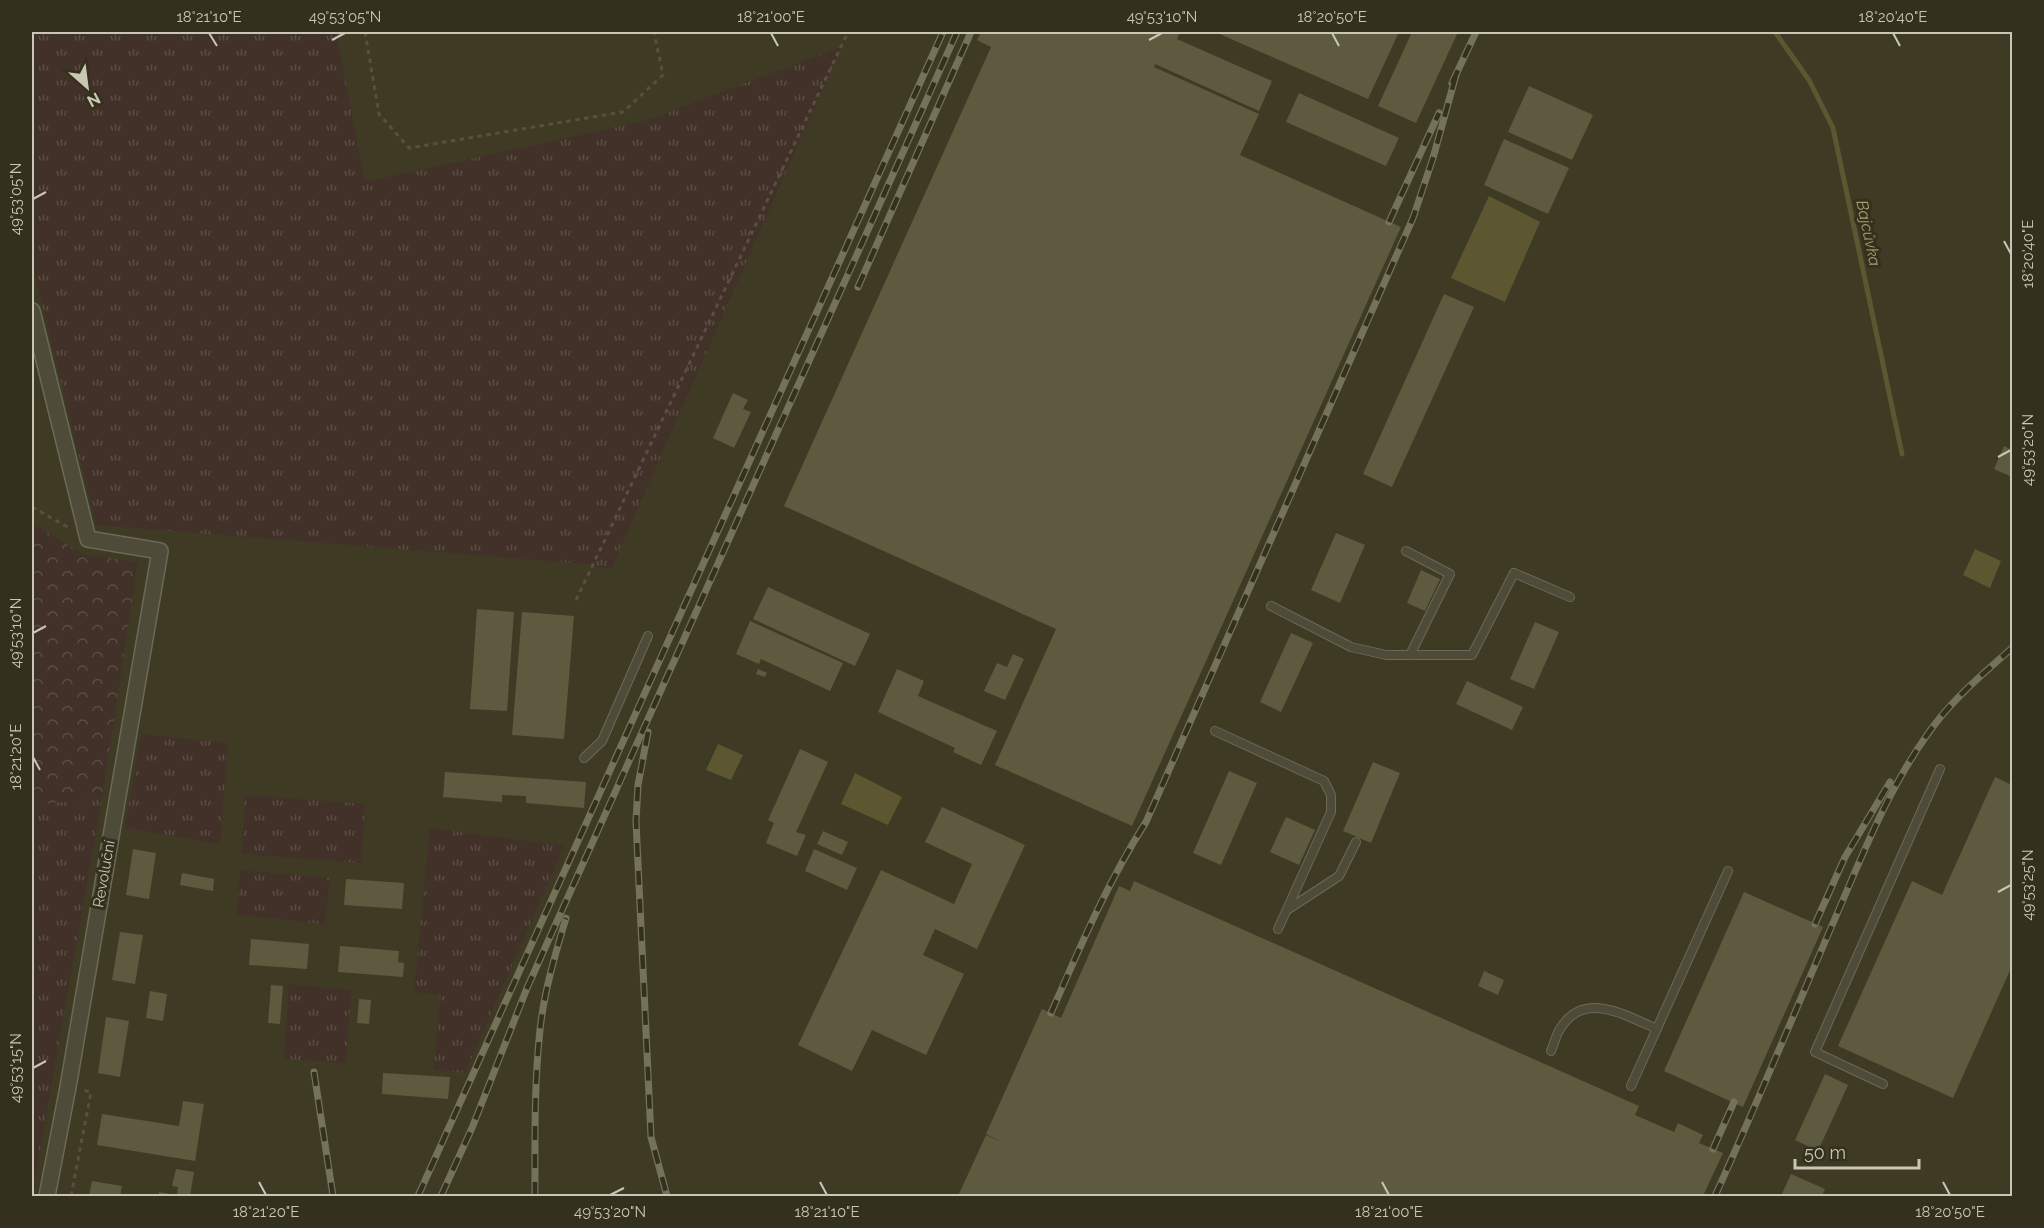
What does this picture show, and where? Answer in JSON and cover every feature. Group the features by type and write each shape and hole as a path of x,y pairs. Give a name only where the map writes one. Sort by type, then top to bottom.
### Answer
{"street":[{"path":"32,311 88,539"},
{"name":"Revoluční","path":"47,1197 160,551 88,539"}],"lane":[{"path":"1406,551 1450,574 1410,655"},
{"path":"1271,606 1351,647 1386,655 1472,655 1514,573 1570,597"},
{"path":"584,758 602,741 648,636"},
{"path":"1215,731 1324,781 1331,795 1331,812 1278,929"},
{"path":"1883,1084 1815,1052 1940,769"},
{"path":"1286,911 1339,876 1356,842"},
{"path":"1631,1086 1728,871"},
{"path":"1551,1051 1560,1028 1572,1016 1587,1008 1606,1008 1657,1029"}],"path":[{"path":"365,32 379,114 410,148 623,112 663,75 654,32"},
{"path":"576,600 848,32"},
{"path":"32,507 88,539"},
{"path":"68,1087 91,1092 71,1197"}],"green space":[{"path":"32,32 336,32 365,182 644,121 841,47 611,569 575,563 96,525 32,262"},
{"path":"32,524 85,555 138,562 102,798 32,805"},
{"path":"141,734 228,743 220,844 125,828"},
{"path":"245,795 365,804 361,863 242,854"},
{"path":"102,798 32,1196 32,805"},
{"path":"430,828 564,846 465,1073 434,1070 440,995 414,992"},
{"path":"240,870 330,878 325,924 237,915"},
{"path":"289,984 351,990 346,1063 284,1059"}],"shaded area":[{"path":"1489,196 1540,222 1505,302 1451,278"},
{"path":"1975,549 2001,561 1990,588 1963,575"},
{"path":"718,744 743,755 731,780 706,770"},
{"path":"855,773 902,797 888,825 841,804"}],"building":[{"path":"981,32 1180,32 1177,39 1272,81 1259,111 1155,64 1154,67 1259,114 1240,155 1401,227 1132,826 995,765 1056,629 784,506 991,47 977,40"},
{"path":"1215,32 1399,32 1368,99"},
{"path":"1412,32 1458,32 1416,123 1378,106"},
{"path":"1529,86 1593,115 1572,160 1508,132"},
{"path":"1299,93 1399,138 1386,166 1286,122"},
{"path":"1504,139 1569,168 1548,214 1484,185"},
{"path":"1444,294 1474,307 1392,487 1363,474"},
{"path":"733,393 748,400 743,409 751,412 734,448 713,438"},
{"path":"2004,446 2012,450 2012,477 1994,469"},
{"path":"1336,533 1365,545 1340,603 1311,590"},
{"path":"1421,570 1440,579 1425,611 1407,603"},
{"path":"768,587 870,634 855,666 753,619"},
{"path":"477,609 514,612 507,711 470,709"},
{"path":"522,612 574,616 564,739 512,735"},
{"path":"750,621 843,663 830,691 761,659 759,664 736,654"},
{"path":"1535,622 1559,632 1534,689 1510,679"},
{"path":"1291,633 1313,643 1281,712 1260,702"},
{"path":"1013,654 1024,659 1005,700 984,691 997,663 1007,667"},
{"path":"758,669 767,673 765,677 756,674"},
{"path":"897,669 924,681 918,696 997,731 981,765 953,752 955,748 878,712"},
{"path":"1467,681 1523,707 1512,730 1456,704"},
{"path":"800,749 828,762 796,832 806,835 797,856 766,843 774,823 768,820"},
{"path":"1373,762 1400,773 1371,843 1343,831"},
{"path":"1229,771 1257,783 1221,865 1193,853"},
{"path":"445,772 586,782 584,808 526,803 526,796 502,795 502,802 443,797"},
{"path":"1995,777 2012,785 2012,966 1953,1098 1838,1046 1912,881 1942,895"},
{"path":"942,807 1025,845 977,949 935,929 923,955 964,974 926,1055 872,1030 852,1071 798,1045 881,870 954,904 972,864 925,842"},
{"path":"1286,817 1315,830 1299,865 1270,852"},
{"path":"823,831 848,842 842,855 817,844"},
{"path":"133,849 156,853 149,899 126,895"},
{"path":"814,849 857,868 847,890 805,871"},
{"path":"182,873 214,879 213,891 180,885"},
{"path":"346,879 404,883 402,909 344,905"},
{"path":"1134,881 1639,1106 1635,1115 1674,1132 1678,1123 1703,1135 1699,1143 1723,1153 1703,1196 958,1196 986,1135 1002,1142 986,1134 1042,1009 1061,1018 1119,886 1130,891"},
{"path":"1744,892 1823,927 1743,1107 1664,1071"},
{"path":"120,932 143,935 135,984 112,980"},
{"path":"251,939 309,944 307,969 249,965"},
{"path":"340,946 399,951 398,962 404,963 403,977 338,972"},
{"path":"1484,971 1504,980 1498,995 1478,986"},
{"path":"271,985 283,986 280,1024 268,1023"},
{"path":"150,991 167,994 163,1021 146,1018"},
{"path":"359,999 371,1000 369,1024 357,1023"},
{"path":"106,1017 129,1021 120,1077 98,1073"},
{"path":"383,1073 450,1077 448,1099 382,1094"},
{"path":"1825,1074 1848,1085 1818,1151 1795,1140"},
{"path":"183,1101 204,1104 195,1161 97,1145 102,1114 179,1126"},
{"path":"176,1169 194,1172 190,1196 159,1196 159,1192 177,1195 178,1187 172,1186"},
{"path":"1791,1174 1825,1189 1822,1196 1781,1196"},
{"path":"92,1181 122,1186 120,1196 89,1196"}],"waterway":[{"name":"Bajcůvka","path":"1775,32 1809,80 1833,128 1902,454"}],"railway":[{"path":"418,1196 943,32"},
{"path":"441,1196 472,1128 527,988 957,32"},
{"path":"858,287 971,32"},
{"path":"1452,83 1476,32"},
{"path":"1051,1013 1106,892 1146,822 1413,218 1433,158 1456,75"},
{"path":"1389,222 1439,113"},
{"path":"1715,1196 1862,855 1898,781 1927,735 1946,711 2012,648"},
{"path":"648,732 638,785 636,821 651,1137 667,1196"},
{"path":"1815,924 1845,857 1890,782"},
{"path":"535,1196 536,1092 540,1030 547,988 566,918"},
{"path":"314,1072 333,1196"},
{"path":"1713,1149 1734,1102"}]}
